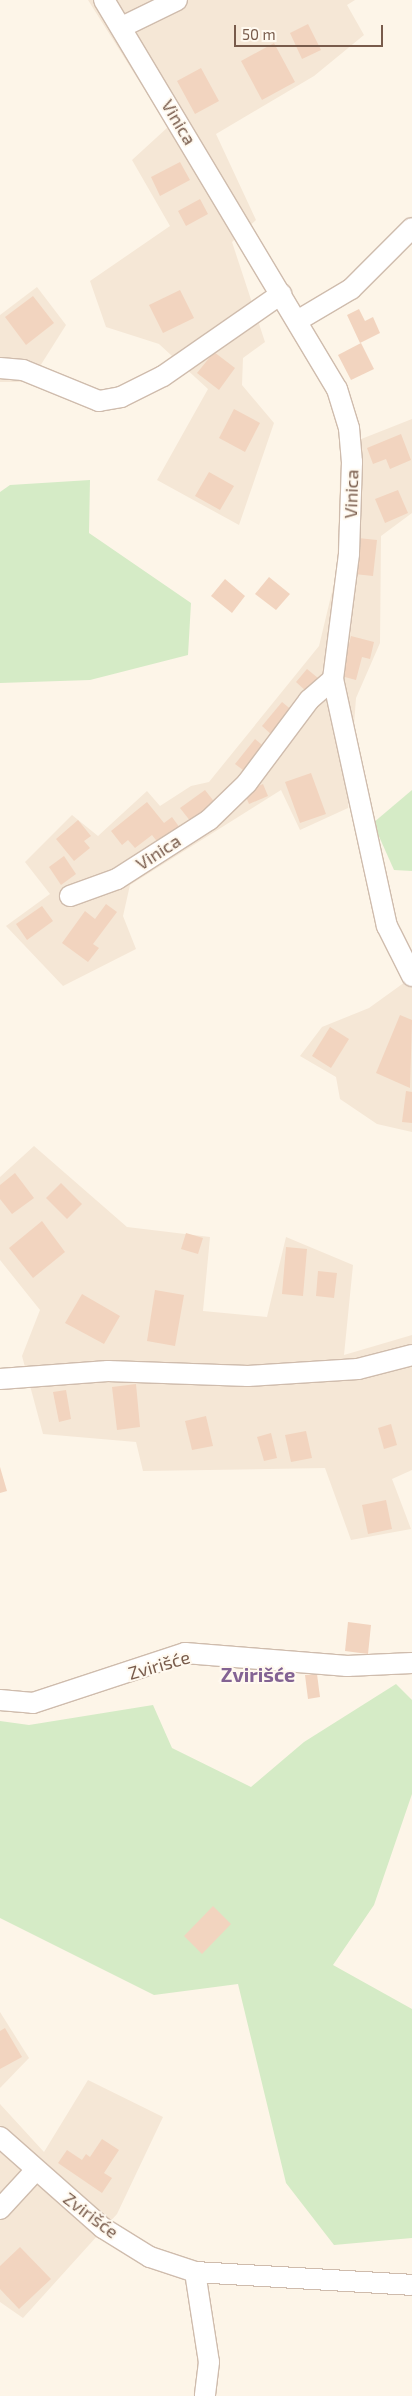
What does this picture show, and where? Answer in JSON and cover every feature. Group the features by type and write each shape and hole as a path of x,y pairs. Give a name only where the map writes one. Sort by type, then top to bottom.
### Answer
{"street":[{"name":"Vinica","path":"104,0 122,27 337,389 349,428 352,462 349,554 333,679 387,926 412,976"},
{"path":"122,27 177,0"},
{"path":"297,321 351,289 412,228"},
{"path":"0,368 22,370 75,396 99,402 121,397 163,376 281,294"},
{"name":"Vinica","path":"70,896 116,879 209,820 247,783 309,700 333,679"},
{"path":"0,1379 108,1371 266,1374 358,1369 412,1355"},
{"name":"Zvirišće","path":"0,1700 33,1703 185,1653 347,1666 412,1663"},
{"name":"Zvirišće","path":"0,2137 34,2171 103,2228 150,2257 195,2272 412,2285"},
{"path":"0,2209 34,2171"},
{"path":"195,2272 209,2362 205,2396"}],"shaded area":[{"path":"88,0 355,0 347,5 364,35 314,76 216,134 256,220 232,242 265,342 243,358 242,385 274,423 239,525 157,480 208,389 159,344 106,327 90,281 170,226 132,160 168,127"},
{"path":"37,287 66,325 30,382 0,382 0,315"},
{"path":"412,419 412,513 381,536 380,643 356,698 348,808 300,830 281,790 130,885 123,916 136,949 63,986 6,926 50,894 25,862 72,815 98,836 147,791 160,806 191,786 209,782 319,646 337,571 341,447"},
{"path":"412,977 412,1132 377,1124 340,1099 336,1077 300,1056 322,1027 369,1008"},
{"path":"34,1146 127,1227 210,1237 203,1311 267,1317 286,1237 353,1265 344,1355 412,1335 412,1470 392,1479 411,1529 351,1540 325,1468 143,1471 136,1442 43,1434 22,1356 40,1310 0,1260 0,1177"},
{"path":"0,2012 29,2058 0,2088"},
{"path":"88,2080 163,2117 117,2214 23,2318 0,2302 0,2104 44,2152"}],"green space":[{"path":"90,480 89,533 191,603 188,655 90,680 0,683 0,492 10,485"},
{"path":"412,790 412,871 394,870 373,823"},
{"path":"396,1684 412,1700 412,1794 374,1905 333,1965 412,2009 412,2238 334,2245 286,2183 238,1984 154,1995 0,1918 0,1721 29,1725 153,1705 172,1748 251,1787 304,1742"}],"building":[{"path":"308,24 321,50 302,59 290,33"},
{"path":"274,43 295,82 262,100 241,61"},
{"path":"201,68 219,101 195,114 177,81"},
{"path":"180,162 190,180 160,196 151,177"},
{"path":"200,199 208,214 186,226 178,211"},
{"path":"180,290 194,318 163,333 149,305"},
{"path":"33,296 54,323 26,345 5,317"},
{"path":"359,309 365,321 373,317 380,333 360,343 347,315"},
{"path":"361,343 374,369 351,380 338,355"},
{"path":"214,352 235,368 219,390 197,373"},
{"path":"234,409 260,423 245,452 219,438"},
{"path":"401,434 411,460 390,469 386,459 373,464 367,448"},
{"path":"209,472 234,486 220,510 195,496"},
{"path":"398,490 408,513 385,523 375,499"},
{"path":"358,538 377,540 373,576 354,574"},
{"path":"269,577 290,594 276,610 255,594"},
{"path":"225,579 245,596 232,613 211,596"},
{"path":"351,636 374,642 370,659 362,657 356,680 341,676"},
{"path":"307,669 318,678 307,692 296,682"},
{"path":"282,702 293,711 273,736 262,726"},
{"path":"255,739 267,749 247,773 235,764"},
{"path":"311,773 326,814 300,823 285,782"},
{"path":"263,784 268,796 249,804 244,792"},
{"path":"205,790 216,804 191,822 180,808"},
{"path":"147,802 164,823 172,817 180,828 159,844 152,835 135,848 128,840 122,845 111,831"},
{"path":"78,820 91,836 84,841 90,848 74,861 56,839"},
{"path":"64,856 76,874 61,885 49,867"},
{"path":"106,904 117,912 93,944 99,948 88,962 62,943 85,911 95,919"},
{"path":"42,906 53,921 27,940 16,924"},
{"path":"400,1015 412,1020 410,1088 376,1073"},
{"path":"330,1027 349,1039 331,1068 312,1056"},
{"path":"406,1091 412,1092 412,1123 402,1122"},
{"path":"15,1173 34,1198 12,1214 0,1199 0,1185"},
{"path":"61,1183 82,1204 67,1219 46,1198"},
{"path":"42,1221 65,1252 33,1278 9,1248"},
{"path":"186,1233 203,1238 198,1254 181,1249"},
{"path":"286,1247 307,1249 303,1296 282,1294"},
{"path":"318,1271 337,1273 334,1298 316,1296"},
{"path":"155,1290 184,1295 175,1346 147,1341"},
{"path":"82,1294 120,1316 104,1344 65,1323"},
{"path":"136,1384 140,1427 117,1430 112,1387"},
{"path":"66,1390 71,1419 59,1422 53,1392"},
{"path":"206,1416 213,1446 192,1450 185,1421"},
{"path":"391,1424 397,1445 384,1449 378,1428"},
{"path":"306,1431 312,1458 291,1462 285,1435"},
{"path":"271,1433 277,1458 264,1461 257,1437"},
{"path":"0,1467 7,1491 0,1493"},
{"path":"386,1500 392,1529 368,1534 362,1505"},
{"path":"348,1622 371,1625 368,1654 345,1651"},
{"path":"317,1674 320,1697 308,1699 305,1675"},
{"path":"213,1906 231,1924 202,1954 184,1936"},
{"path":"5,2028 22,2057 0,2069 0,2031"},
{"path":"102,2139 119,2150 104,2173 112,2178 102,2193 58,2163 67,2150 82,2160 86,2154 90,2157"},
{"path":"20,2247 51,2279 19,2309 0,2289 0,2266"}],"district":[{"name":"Zvirišće","path":"258,1674"}]}
